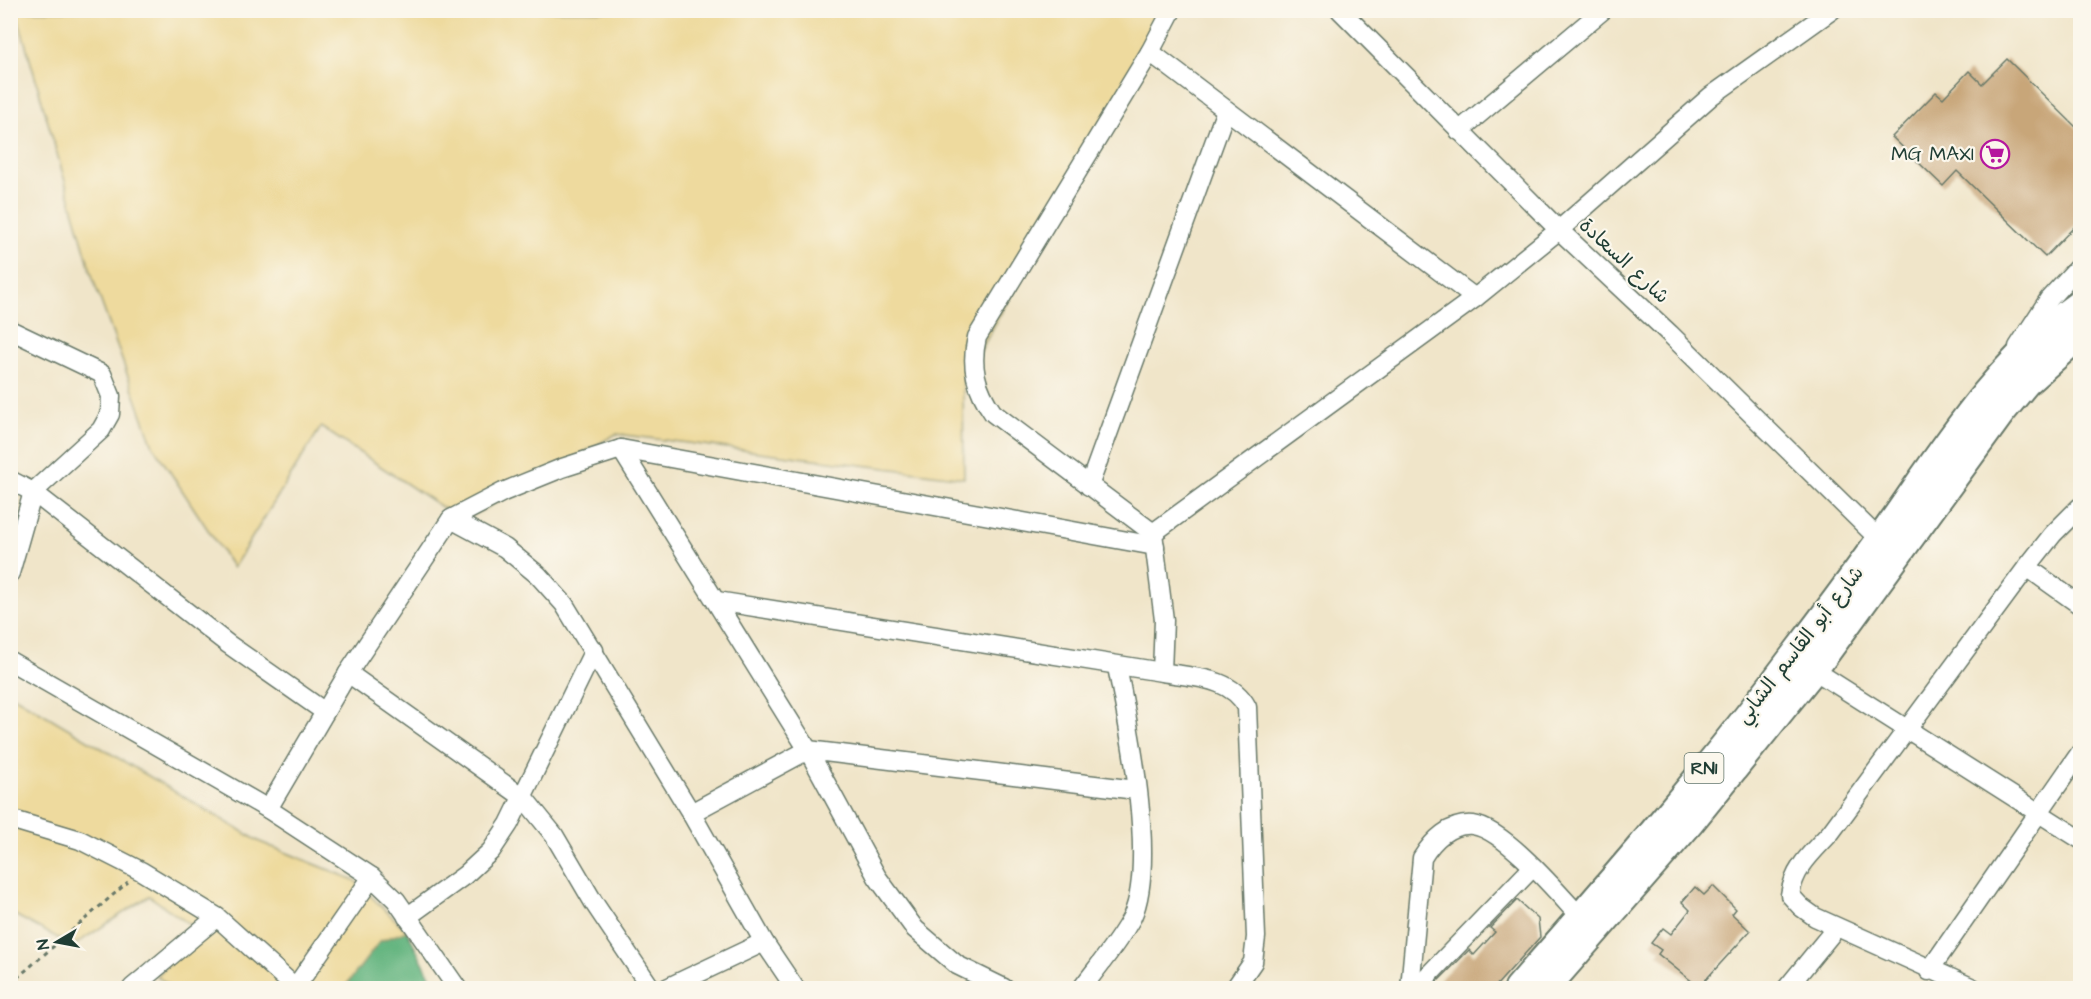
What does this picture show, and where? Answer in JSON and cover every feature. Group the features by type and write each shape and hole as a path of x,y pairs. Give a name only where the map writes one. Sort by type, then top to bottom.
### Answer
{"main road":[{"name":"شارع أبو القاسم الشابي","path":"1889,549 1971,410 2005,369 2050,326 2080,304"},
{"name":"شارع أبو القاسم الشابي","path":"1545,988 1690,822 1889,549 2026,382 2080,334"},
{"name":"شارع أبو القاسم الشابي","path":"1520,988 1804,663"}],"street":[{"path":"1162,672 1164,620 1154,540 1089,486 993,413 982,397 972,357 977,337 1150,52 1172,10"},
{"name":"شارع السعادة","path":"1340,10 1559,230 1670,334 1889,549"},
{"path":"1459,131 1603,10"},
{"path":"268,809 348,673 451,519 513,488 561,468 621,448 1154,540 1475,298 1559,230 1711,96 1832,10"},
{"path":"1150,52 1475,298"},
{"path":"1089,486 1226,110"},
{"path":"2005,369 2049,299 2080,265"},
{"path":"10,330 102,374 111,396 110,414 101,430 33,492 10,573"},
{"path":"621,448 808,750 877,877 915,929 957,965 1004,988"},
{"path":"10,480 33,492 228,644 325,712"},
{"path":"1973,988 1929,971 1836,928 1801,907 1790,895 1792,880 1798,868 1831,832 2027,567 2053,534 2080,507"},
{"path":"451,519 505,549 538,575 564,604 692,813 764,942 795,988"},
{"path":"2027,567 2080,605"},
{"path":"717,601 1117,667 1162,672 1230,687 1239,693 1247,707 1257,914 1253,962 1236,988"},
{"path":"408,917 465,875 491,851 524,798 594,650"},
{"path":"10,661 268,809 372,877 396,900 456,988"},
{"path":"1804,663 2080,839"},
{"path":"1082,988 1132,916 1143,878 1130,732 1117,667"},
{"path":"348,673 524,798 554,835 594,903 651,988"},
{"path":"692,813 808,750 1136,789"},
{"path":"1929,971 2080,753"},
{"path":"10,819 80,840 141,871 217,917 295,988 372,877"},
{"path":"1410,988 1422,858 1433,840 1451,829 1473,825 1497,837 1533,867 1580,917"},
{"path":"1416,988 1533,867"},
{"path":"132,988 217,917"},
{"path":"1787,988 1836,928"},
{"path":"668,988 764,942"}],"path":[{"path":"10,984 141,871"}],"green space":[{"path":"407,931 436,988 344,988 380,941"}],"sand":[{"path":"16,11 1165,11 963,383 964,478 616,434 463,521 321,427 233,568 153,446 94,282"},
{"path":"10,694 260,842 354,880 407,931 380,941 344,988 172,988 157,976 199,931 149,896 73,946 11,913"}],"building":[{"name":"MG MAXI","path":"2007,59 2080,131 2080,221 2045,257 1957,171 1943,186 1892,137 1936,92 1943,98 1969,71 1982,84"},
{"path":"1713,886 1736,909 1732,914 1750,931 1699,987 1658,954 1661,950 1651,943 1663,928 1671,934 1690,910 1682,902 1695,887 1704,895"},
{"path":"1517,900 1538,919 1540,937 1494,988 1431,988 1469,950 1474,955 1495,932 1490,928"}],"place":[{"name":"MG MAXI","path":"1995,154"}]}
